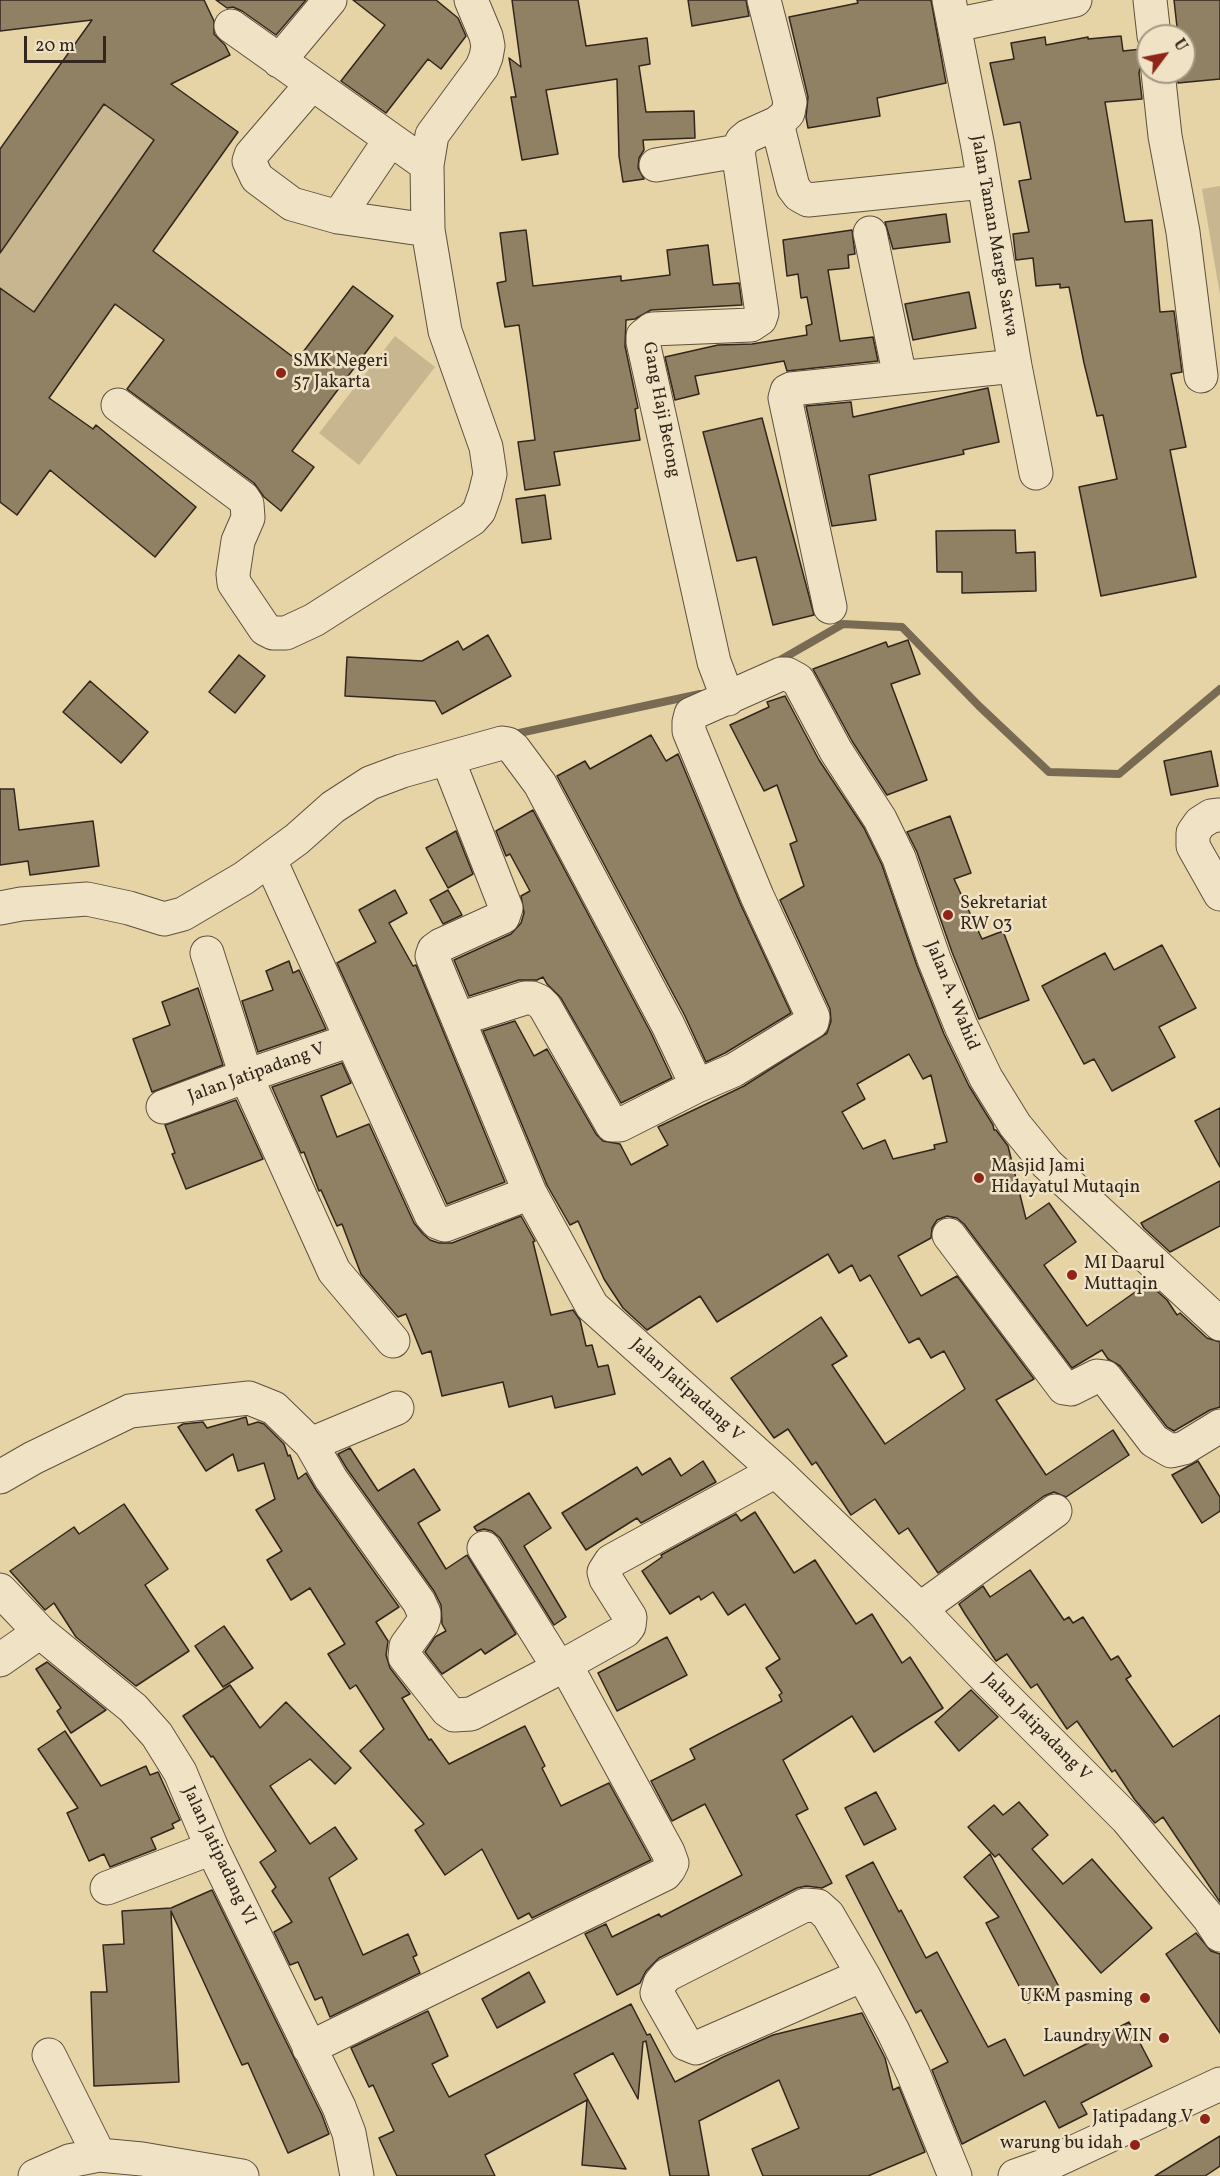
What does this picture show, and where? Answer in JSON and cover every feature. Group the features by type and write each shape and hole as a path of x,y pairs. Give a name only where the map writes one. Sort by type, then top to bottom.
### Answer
{"street":[{"path":"279,61 330,0"},
{"path":"117,405 243,498 247,504 248,518 238,541 233,574 234,583 265,629 273,633 286,633 314,620 472,519 479,511 490,474 486,447 446,331 428,230 427,165 432,135 482,67 486,57 488,46 486,36 471,0"},
{"path":"656,165 738,151 742,141 748,136 777,123 788,113 790,102 764,0"},
{"path":"952,13 1075,0"},
{"path":"1150,0 1153,24"},
{"name":"Jalan Taman Marga Satwa","path":"952,13 1036,473"},
{"path":"231,26 311,85 427,165"},
{"path":"1159,84 1165,136 1183,232 1201,376"},
{"path":"311,85 251,155 249,160 256,178 292,204 338,218 428,230"},
{"path":"777,123 793,187 799,195 808,200 983,182"},
{"path":"338,218 390,140"},
{"name":"Gang Haji Betong","path":"727,697 714,662 643,336 652,329 751,325 760,319 762,313 738,151"},
{"path":"870,233 900,377"},
{"path":"830,607 785,394 791,388 1015,366"},
{"name":"Jalan A. Wahid","path":"697,1086 734,1070 812,1022 813,1017 758,896 689,731 691,714 781,674 787,674 798,680 836,751 880,819 895,849 934,959 962,1026 986,1078 1015,1125 1047,1164 1220,1324"},
{"path":"0,908 21,904 87,899 129,908 164,919 183,914 270,860 333,807 370,783 402,771 508,744 540,784 668,1025 697,1086 620,1125 612,1125 545,1007 539,1001 532,998 525,999 459,1019"},
{"name":"Jalan Jatipadang V","path":"448,760 506,908 503,917 441,945 434,950 432,956 530,1193 592,1306 776,1471 920,1609 1127,1819 1209,1918 1220,1935"},
{"path":"1220,815 1211,816 1200,823 1193,833 1192,846 1220,894"},
{"path":"270,860 425,1204 437,1222 445,1225 530,1193"},
{"path":"207,953 246,1076 334,1271 393,1341"},
{"name":"Jalan Jatipadang V","path":"164,1107 351,1040"},
{"path":"949,1235 1064,1388 1071,1389 1097,1376 1105,1377 1154,1441 1171,1451 1184,1448 1220,1426"},
{"path":"0,1477 33,1458 130,1411 249,1398 274,1408 311,1444 330,1479 419,1602 424,1618 406,1646 405,1657 447,1710 454,1715 471,1714 625,1631 629,1626 630,1617 606,1579 605,1567 611,1561 776,1471"},
{"path":"311,1444 397,1408"},
{"path":"920,1609 1055,1511"},
{"path":"309,2048 665,1874 672,1863 668,1852 562,1666 484,1548"},
{"name":"Jalan Jatipadang VI","path":"0,1590 40,1632 133,1708 157,1735 180,1772 212,1848 339,2108 349,2133 357,2176"},
{"path":"0,1660 40,1632"},
{"path":"107,1888 212,1848"},
{"path":"863,1975 696,2048 686,2044 657,1993 660,1983 668,1975 806,1905 818,1906 828,1915 863,1975 913,2073 955,2176"},
{"path":"50,2055 67,2094 99,2155"},
{"path":"1015,2176 1049,2171 1220,2084"},
{"path":"35,2176 69,2161 99,2155 142,2159 172,2170 243,2176"}],"shaded area":[{"path":"104,104 154,140 34,312 0,288 0,253"},
{"path":"1220,186 1220,295 1202,189"},
{"path":"395,336 435,367 359,465 319,433"}],"building":[{"path":"0,0 204,0 214,21 214,34 225,45 230,55 171,84 238,132 153,251 297,360 353,286 393,316 292,451 314,467 281,511 264,497 254,483 127,389 164,340 115,304 49,398 93,429 96,425 196,507 155,557 50,470 17,515 0,502 0,288 34,312 154,140 104,104 0,253 0,149 92,20 0,31"},
{"path":"216,0 306,0 276,35 242,11 233,7 227,8"},
{"path":"353,0 436,0 458,18 466,36 441,69 428,59 386,113 341,81 385,25"},
{"path":"512,0 578,0 586,46 647,38 650,64 639,66 646,112 694,111 695,138 643,140 644,150 639,158 638,168 644,179 623,182 619,156 617,79 546,90 558,154 522,160 511,97 516,97 509,58 521,67"},
{"path":"688,0 746,0 749,16 692,26"},
{"path":"857,0 931,0 946,83 877,98 880,116 808,128 806,117 808,97 789,17 858,3"},
{"path":"1174,0 1220,0 1220,79 1196,81 1196,24 1177,24"},
{"path":"1121,36 1123,51 1136,50 1136,84 1140,84 1142,99 1105,102 1125,222 1152,220 1160,312 1174,311 1182,372 1171,374 1186,447 1170,450 1196,577 1101,596 1079,487 1117,479 1103,415 1097,416 1069,287 1060,288 1060,284 1036,286 1033,258 1016,260 1013,234 1029,232 1019,181 1031,179 1020,122 1004,125 990,63 1014,59 1011,43 1045,37 1046,45 1088,37 1088,39"},
{"path":"946,214 950,242 893,249 885,222"},
{"path":"526,230 533,286 621,276 621,281 670,275 667,250 708,245 713,285 739,283 742,305 651,310 635,319 626,320 625,346 638,408 635,409 640,440 554,452 560,485 525,490 518,442 535,440 527,380 519,325 505,327 497,283 506,281 500,233"},
{"path":"852,230 855,254 848,255 849,268 828,270 840,341 873,337 878,361 787,371 784,361 695,376 699,394 675,400 665,357 718,345 752,344 807,335 806,326 812,324 807,297 801,298 798,274 787,276 783,240"},
{"path":"969,292 976,328 913,340 905,304"},
{"path":"988,388 999,442 963,450 964,454 869,475 876,520 832,526 806,406 851,402 853,417"},
{"path":"762,418 814,615 773,625 756,557 737,561 703,432"},
{"path":"545,495 551,539 522,543 516,499"},
{"path":"1015,530 1016,553 1035,552 1036,591 962,593 962,572 937,572 936,531"},
{"path":"488,635 511,676 442,714 435,701 345,696 347,657 422,661 458,641 463,650"},
{"path":"908,640 920,674 891,684 927,780 887,795 852,741 813,669 886,642 888,647"},
{"path":"239,655 265,676 235,713 209,692"},
{"path":"90,681 148,732 121,763 63,712"},
{"path":"785,696 819,760 864,828 882,865 917,966 944,1034 969,1086 994,1130 1008,1146 1026,1219 1049,1203 1076,1242 1044,1265 1087,1326 1148,1283 1167,1300 1177,1315 1180,1313 1207,1338 1220,1342 1220,1407 1210,1410 1174,1431 1167,1427 1120,1366 1108,1359 1102,1350 1072,1368 964,1224 957,1218 947,1216 937,1220 932,1228 931,1238 898,1256 921,1296 957,1276 1034,1379 996,1400 1046,1475 1113,1430 1129,1455 1066,1497 1054,1492 1044,1496 938,1573 908,1528 899,1534 875,1499 851,1515 816,1462 812,1465 788,1429 774,1438 731,1378 821,1317 847,1356 832,1365 885,1444 965,1389 944,1351 931,1358 919,1338 909,1343 870,1275 860,1281 852,1265 839,1273 828,1254 717,1322 700,1296 647,1330 623,1308 604,1279 578,1221 570,1225 547,1185 483,1031 515,1021 534,1056 547,1049 596,1134 603,1141 620,1144 631,1165 668,1145 658,1127 744,1086 827,1033 831,1021 830,1009 780,900 804,886 790,844 797,841 777,785 764,791 730,725 769,707 767,702","holes":["909,1054 923,1079 931,1075 947,1142 934,1145 935,1149 893,1159 885,1140 863,1149 842,1112 865,1099 857,1084"]},
{"path":"651,735 666,761 678,754 740,903 791,1013 706,1062 685,1016 557,776 585,761 590,769"},
{"path":"1211,751 1218,786 1171,795 1164,761"},
{"path":"0,789 14,789 19,830 93,821 99,866 30,875 28,861 0,865"},
{"path":"533,810 651,1033 672,1078 621,1103 561,998 543,977 537,980 519,980 469,996 454,960 511,934 521,923 524,913 521,896 530,891 510,854 506,856 496,831"},
{"path":"950,816 971,873 954,879 982,939 1003,931 1029,1000 979,1019 952,952 917,852 907,832"},
{"path":"456,831 473,874 448,888 426,848"},
{"path":"395,890 407,913 389,923 413,966 416,965 505,1182 447,1204 337,963 376,942 359,910"},
{"path":"448,890 462,915 443,924 430,900"},
{"path":"1162,945 1196,1008 1159,1027 1175,1057 1112,1091 1094,1059 1084,1064 1042,986 1105,953 1114,970"},
{"path":"289,961 293,973 299,970 326,1029 258,1052 242,1001 273,990 266,971"},
{"path":"198,988 223,1065 152,1092 133,1039 170,1025 162,1002"},
{"path":"342,1063 351,1083 321,1096 337,1137 369,1124 414,1223 430,1240 452,1243 521,1216 535,1241 533,1242 551,1315 573,1310 580,1320 586,1346 592,1345 598,1367 608,1365 615,1394 555,1408 552,1396 509,1407 503,1382 442,1396 431,1351 422,1354 406,1314 398,1317 361,1274 342,1224 337,1226 321,1190 319,1191 304,1152 301,1153 272,1087"},
{"path":"236,1100 263,1159 186,1189 172,1154 175,1153 165,1125"},
{"path":"1220,1108 1220,1167 1195,1121"},
{"path":"1220,1181 1220,1226 1170,1252 1141,1223"},
{"path":"246,1417 248,1425 258,1422 264,1424 284,1444 298,1479 306,1473 399,1607 376,1622 388,1641 386,1655 390,1668 410,1694 402,1698 429,1740 431,1739 449,1764 525,1726 545,1766 542,1768 561,1806 609,1783 651,1860 532,1918 529,1913 518,1919 482,1849 445,1875 415,1830 424,1824 360,1751 384,1729 356,1685 350,1689 328,1654 345,1644 310,1588 291,1600 267,1560 282,1551 256,1510 275,1499 264,1463 238,1471 233,1454 206,1471 178,1427 183,1424 203,1422 207,1428"},
{"path":"350,1448 378,1491 414,1469 440,1510 418,1523 446,1569 467,1555 516,1634 485,1654 481,1649 442,1674 425,1652 435,1637 446,1631 442,1624 441,1605 434,1591 338,1454"},
{"path":"670,1458 681,1476 703,1461 716,1482 641,1523 637,1518 586,1550 562,1513 637,1467 642,1475"},
{"path":"1198,1461 1220,1497 1220,1511 1202,1523 1172,1475"},
{"path":"529,1493 551,1528 524,1546 566,1617 554,1625 500,1538 492,1531 484,1529 477,1531 474,1527"},
{"path":"124,1504 168,1569 145,1585 189,1651 136,1686 76,1637 54,1603 45,1610 10,1571 74,1527 79,1534"},
{"path":"755,1512 794,1573 815,1560 856,1624 872,1614 902,1663 910,1657 943,1708 874,1752 852,1716 783,1760 808,1809 796,1815 832,1883 822,1888 806,1886 797,1888 659,1958 646,1971 640,1983 617,1995 585,1934 606,1924 612,1937 659,1914 661,1917 742,1875 705,1804 672,1821 651,1781 695,1759 690,1749 782,1701 779,1695 782,1693 766,1668 780,1659 745,1604 728,1615 713,1592 701,1600 699,1596 670,1614 642,1571 662,1557 661,1555 736,1514 741,1521"},
{"path":"1030,1570 1064,1620 1069,1617 1073,1623 1083,1617 1111,1660 1118,1656 1131,1676 1126,1679 1173,1747 1220,1715 1220,1902 1163,1817 1155,1823 1135,1800 1115,1770 1112,1772 1077,1721 1067,1729 1037,1684 1031,1688 1007,1654 996,1661 959,1604 983,1586 990,1597"},
{"path":"224,1626 253,1668 223,1687 195,1646"},
{"path":"667,1637 687,1675 617,1711 598,1673"},
{"path":"47,1662 106,1710 71,1733 57,1711 61,1708 36,1669"},
{"path":"230,1685 260,1728 286,1702 351,1768 335,1784 310,1759 270,1786 310,1844 335,1827 357,1859 329,1878 363,1955 408,1934 417,1955 413,1957 420,1973 330,2017 322,1997 315,2000 298,1962 290,1965 274,1932 292,1922 272,1891 276,1887 260,1862 276,1851 213,1756 211,1757 183,1716"},
{"path":"971,1690 998,1717 959,1751 935,1722"},
{"path":"65,1731 101,1786 146,1766 150,1775 158,1772 180,1820 172,1824 174,1828 151,1838 156,1849 110,1867 104,1854 89,1861 67,1813 78,1808 38,1749"},
{"path":"876,1792 896,1829 864,1845 845,1808"},
{"path":"1019,1802 1048,1835 1032,1849 1063,1884 1092,1859 1152,1928 1101,1973 999,1854 995,1857 968,1827 994,1805 1003,1815"},
{"path":"990,1854 1059,1987 1028,2003 986,1923 999,1917 964,1877"},
{"path":"873,1862 926,1958 937,1952 988,2047 1005,2039 1024,2076 1129,2022 1152,2066 1081,2103 1087,2114 1059,2128 1045,2101 962,2144 932,2070 948,2062 921,2010 916,2013 846,1876"},
{"path":"212,1890 322,2115 329,2134 288,2153 248,2063 242,2065 171,1911 179,2082 94,2086 91,1992 107,1992 103,1945 124,1944 122,1911 171,1908"},
{"path":"1196,1933 1211,1951 1220,1954 1220,2033 1166,1954"},
{"path":"529,1972 545,2002 497,2028 482,1999"},
{"path":"631,2004 647,2035 650,2034 675,2082 773,2035 862,2013 885,2058 893,2090 899,2087 925,2152 868,2176 763,2176 752,2149 799,2128 779,2080 699,2121 709,2176 670,2176 646,2041 643,2042 638,2099 613,2053 574,2074 626,2169 582,2165 587,2100 485,2155 495,2176 397,2176 379,2138 394,2131 373,2085 369,2087 351,2048 428,2011 448,2056 432,2064 449,2097"},
{"path":"1220,2136 1220,2166 1205,2176 1155,2176"}],"waterway":[{"path":"775,663 843,624 902,627 979,706 1049,772 1119,774 1220,689"},
{"path":"510,735 700,694"}],"place":[{"name":"SMK Negeri 57 Jakarta","path":"281,373"},
{"name":"Sekretariat RW 03","path":"948,915"},
{"name":"Masjid Jami Hidayatul Mutaqin","path":"979,1178"},
{"name":"MI Daarul Muttaqin","path":"1072,1275"},
{"name":"UKM pasming","path":"1145,1998"},
{"name":"Laundry WIN","path":"1164,2038"},
{"name":"Jatipadang V","path":"1205,2119"},
{"name":"warung bu idah","path":"1135,2145"}]}
